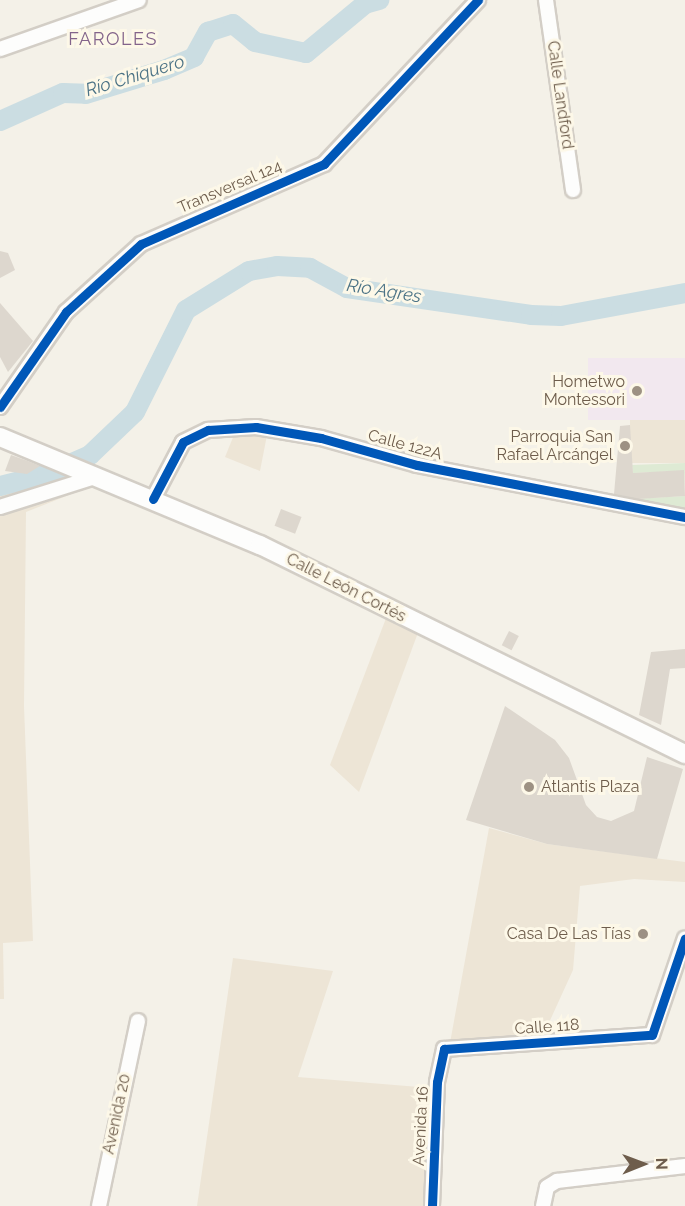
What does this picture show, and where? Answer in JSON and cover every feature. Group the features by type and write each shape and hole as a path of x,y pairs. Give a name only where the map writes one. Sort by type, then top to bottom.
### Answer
{"main road":[{"name":"Calle León Cortés","path":"0,437 260,545 685,754"}],"street":[{"path":"0,49 139,0"},
{"name":"Transversal 124","path":"0,407 66,312 141,244 324,164 478,0"},
{"name":"Calle Landford","path":"546,0 573,190"},
{"name":"Calle 122A","path":"153,499 183,442 208,430 256,427 321,438 417,465 685,517"},
{"path":"0,507 90,473"},
{"name":"Calle 118","path":"444,1049 652,1035 685,938"},
{"name":"Avenida 20","path":"99,1206 138,1021"},
{"name":"Avenida 16","path":"432,1206 437,1082 444,1049"},
{"path":"543,1206 547,1187 557,1181 685,1166"}],"shaded area":[{"name":"Hometwo Montessori","path":"588,358 685,358 685,420 588,420"},
{"path":"630,420 685,420 685,463 630,463"},
{"path":"236,430 267,435 260,471 225,457"},
{"path":"64,473 84,489 26,512 24,706 33,941 3,943 4,999 0,999 0,491"},
{"path":"388,613 419,630 359,792 330,765"},
{"path":"489,828 547,844 685,862 685,882 634,879 580,886 573,970 542,1038 450,1043"},
{"path":"233,958 333,971 298,1077 431,1088 424,1206 197,1206"}],"green space":[{"path":"685,463 685,489 684,471 633,473 632,465"},
{"path":"685,496 685,511 632,499"}],"building":[{"path":"0,251 8,253 15,270 0,278"},
{"path":"0,303 33,341 8,372 0,357"},
{"name":"Parroquia San Rafael Arcángel","path":"630,425 633,473 684,470 685,496 638,499 614,494 620,426"},
{"path":"11,455 40,466 27,474 5,471"},
{"path":"281,509 302,517 295,534 275,526"},
{"path":"509,631 519,636 512,650 502,645"},
{"path":"685,649 685,668 670,669 661,725 639,715 651,652"},
{"name":"Atlantis Plaza","path":"505,706 555,740 569,758 586,805 597,817 611,821 634,811 647,757 683,769 657,859 547,844 466,820"}],"waterway":[{"name":"Río Chiquero","path":"0,121 63,93 86,94 164,70 194,57 208,32 233,24 255,42 306,53 365,4 379,0"},
{"name":"Río Agres","path":"0,486 47,474 90,455 135,412 186,310 249,271 277,266 310,268 347,288 531,315 561,316 685,293"}],"cycle path":[{"path":"0,407 66,312 141,244 324,164 478,0"},
{"path":"153,499 183,442 208,430 256,427 321,438 417,465 685,517"},
{"path":"432,1206 437,1082 444,1049 652,1035 685,938"}],"place":[{"name":"Hometwo Montessori","path":"637,391"},
{"name":"Parroquia San Rafael Arcángel","path":"625,446"},
{"name":"Atlantis Plaza","path":"529,787"},
{"name":"Casa De Las Tías","path":"643,934"}],"district":[{"name":"FAROLES","path":"113,39"}]}
